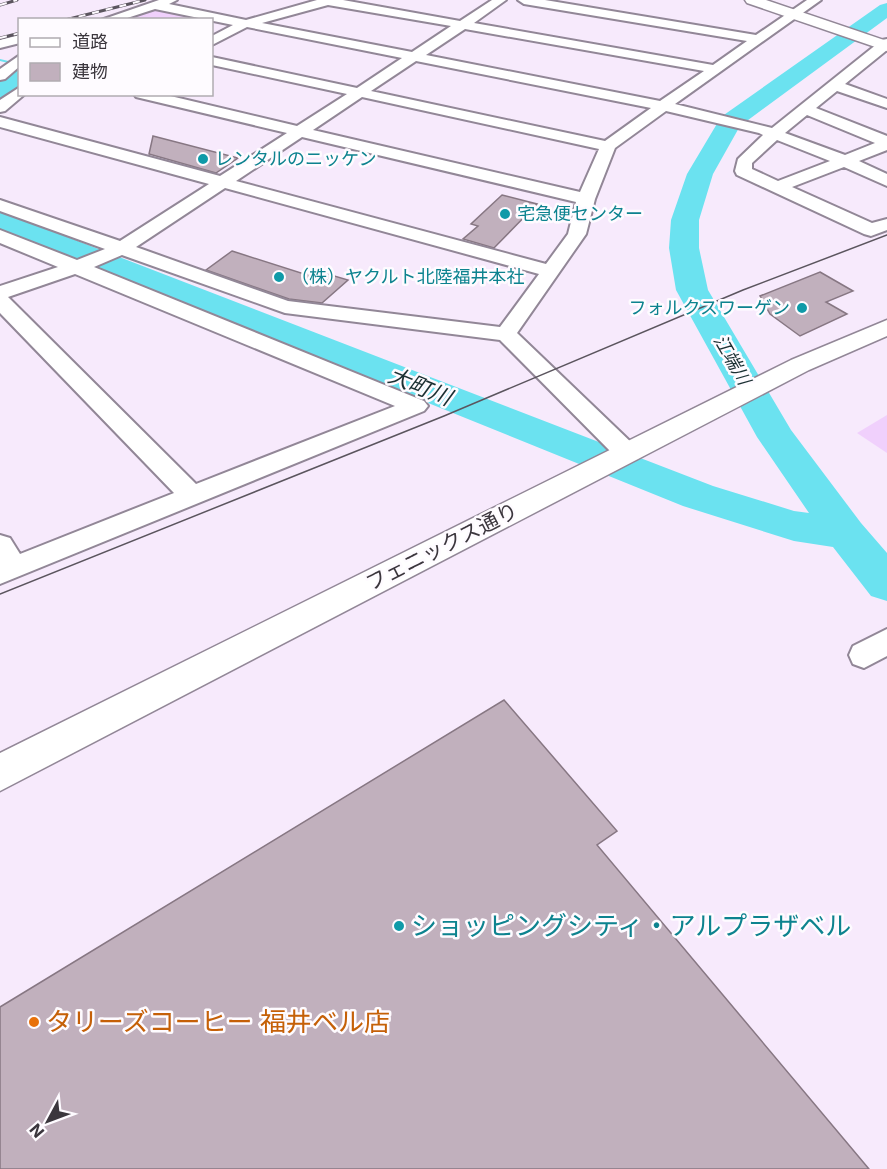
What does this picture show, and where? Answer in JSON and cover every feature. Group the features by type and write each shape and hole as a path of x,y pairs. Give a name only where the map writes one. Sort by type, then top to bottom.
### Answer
{"main road":[{"path":"752,0 883,44"},
{"name":"フェニックス通り","path":"0,773 627,453 705,416 800,365 887,327"}],"street":[{"path":"115,18 172,0"},
{"path":"213,40 244,24 329,0 714,69"},
{"path":"0,293 117,251 500,0"},
{"path":"524,0 756,39"},
{"path":"583,10 595,0"},
{"path":"506,334 577,234 586,199 608,146 667,107 756,39 801,17 815,0"},
{"path":"154,5 667,107 769,132 846,161 887,181"},
{"path":"0,44 18,40"},
{"path":"883,44 805,109 769,132 744,162 743,171 871,230 887,224"},
{"path":"213,61 608,146"},
{"path":"0,76 16,62"},
{"path":"860,65 878,71"},
{"path":"835,85 887,104"},
{"path":"0,108 18,93"},
{"path":"149,96 586,199"},
{"path":"805,109 887,143"},
{"path":"0,122 225,181 550,271"},
{"path":"777,187 887,143"},
{"path":"0,205 117,251 285,307 506,334 627,453"},
{"path":"0,236 83,265 416,406 192,496 5,562"},
{"path":"0,301 192,496"}],"shaded area":[{"path":"149,9 200,18 115,18"},
{"path":"887,415 887,453 857,433"}],"building":[{"name":"レンタルのニッケン","path":"153,136 238,158 216,173 149,154"},
{"name":"宅急便センター","path":"502,195 537,204 494,248 463,239 478,226 471,224"},
{"name":"（株）ヤクルト北陸福井本社","path":"232,251 304,274 311,269 348,280 322,303 289,299 206,270"},
{"name":"フォルクスワーゲン","path":"820,272 853,291 826,302 847,314 800,336 770,314 760,296"},
{"name":"ショッピングシティ・アルプラザベル","path":"504,700 617,831 597,845 869,1169 0,1169 0,1007"}],"waterway":[{"name":"江端川","path":"846,534 776,437 692,290 684,248 685,220 700,174 730,122 887,9"},
{"path":"0,60 16,64"},
{"name":"大町川","path":"0,93 18,78"},
{"name":"大町川","path":"0,220 698,496 794,526 846,534"},
{"name":"江端川","path":"846,534 887,584"}],"tram line":[{"path":"0,594 444,416 743,290 887,235"}],"railway":[{"path":"0,5 17,0"},
{"path":"73,18 145,0"},
{"path":"0,38 18,34"}],"place":[{"name":"レンタルのニッケン","path":"203,159"},
{"name":"宅急便センター","path":"505,214"},
{"name":"（株）ヤクルト北陸福井本社","path":"279,277"},
{"name":"フォルクスワーゲン","path":"802,308"},
{"name":"ショッピングシティ・アルプラザベル","path":"399,926"},
{"name":"タリーズコーヒー 福井ベル店","path":"34,1022"}]}
